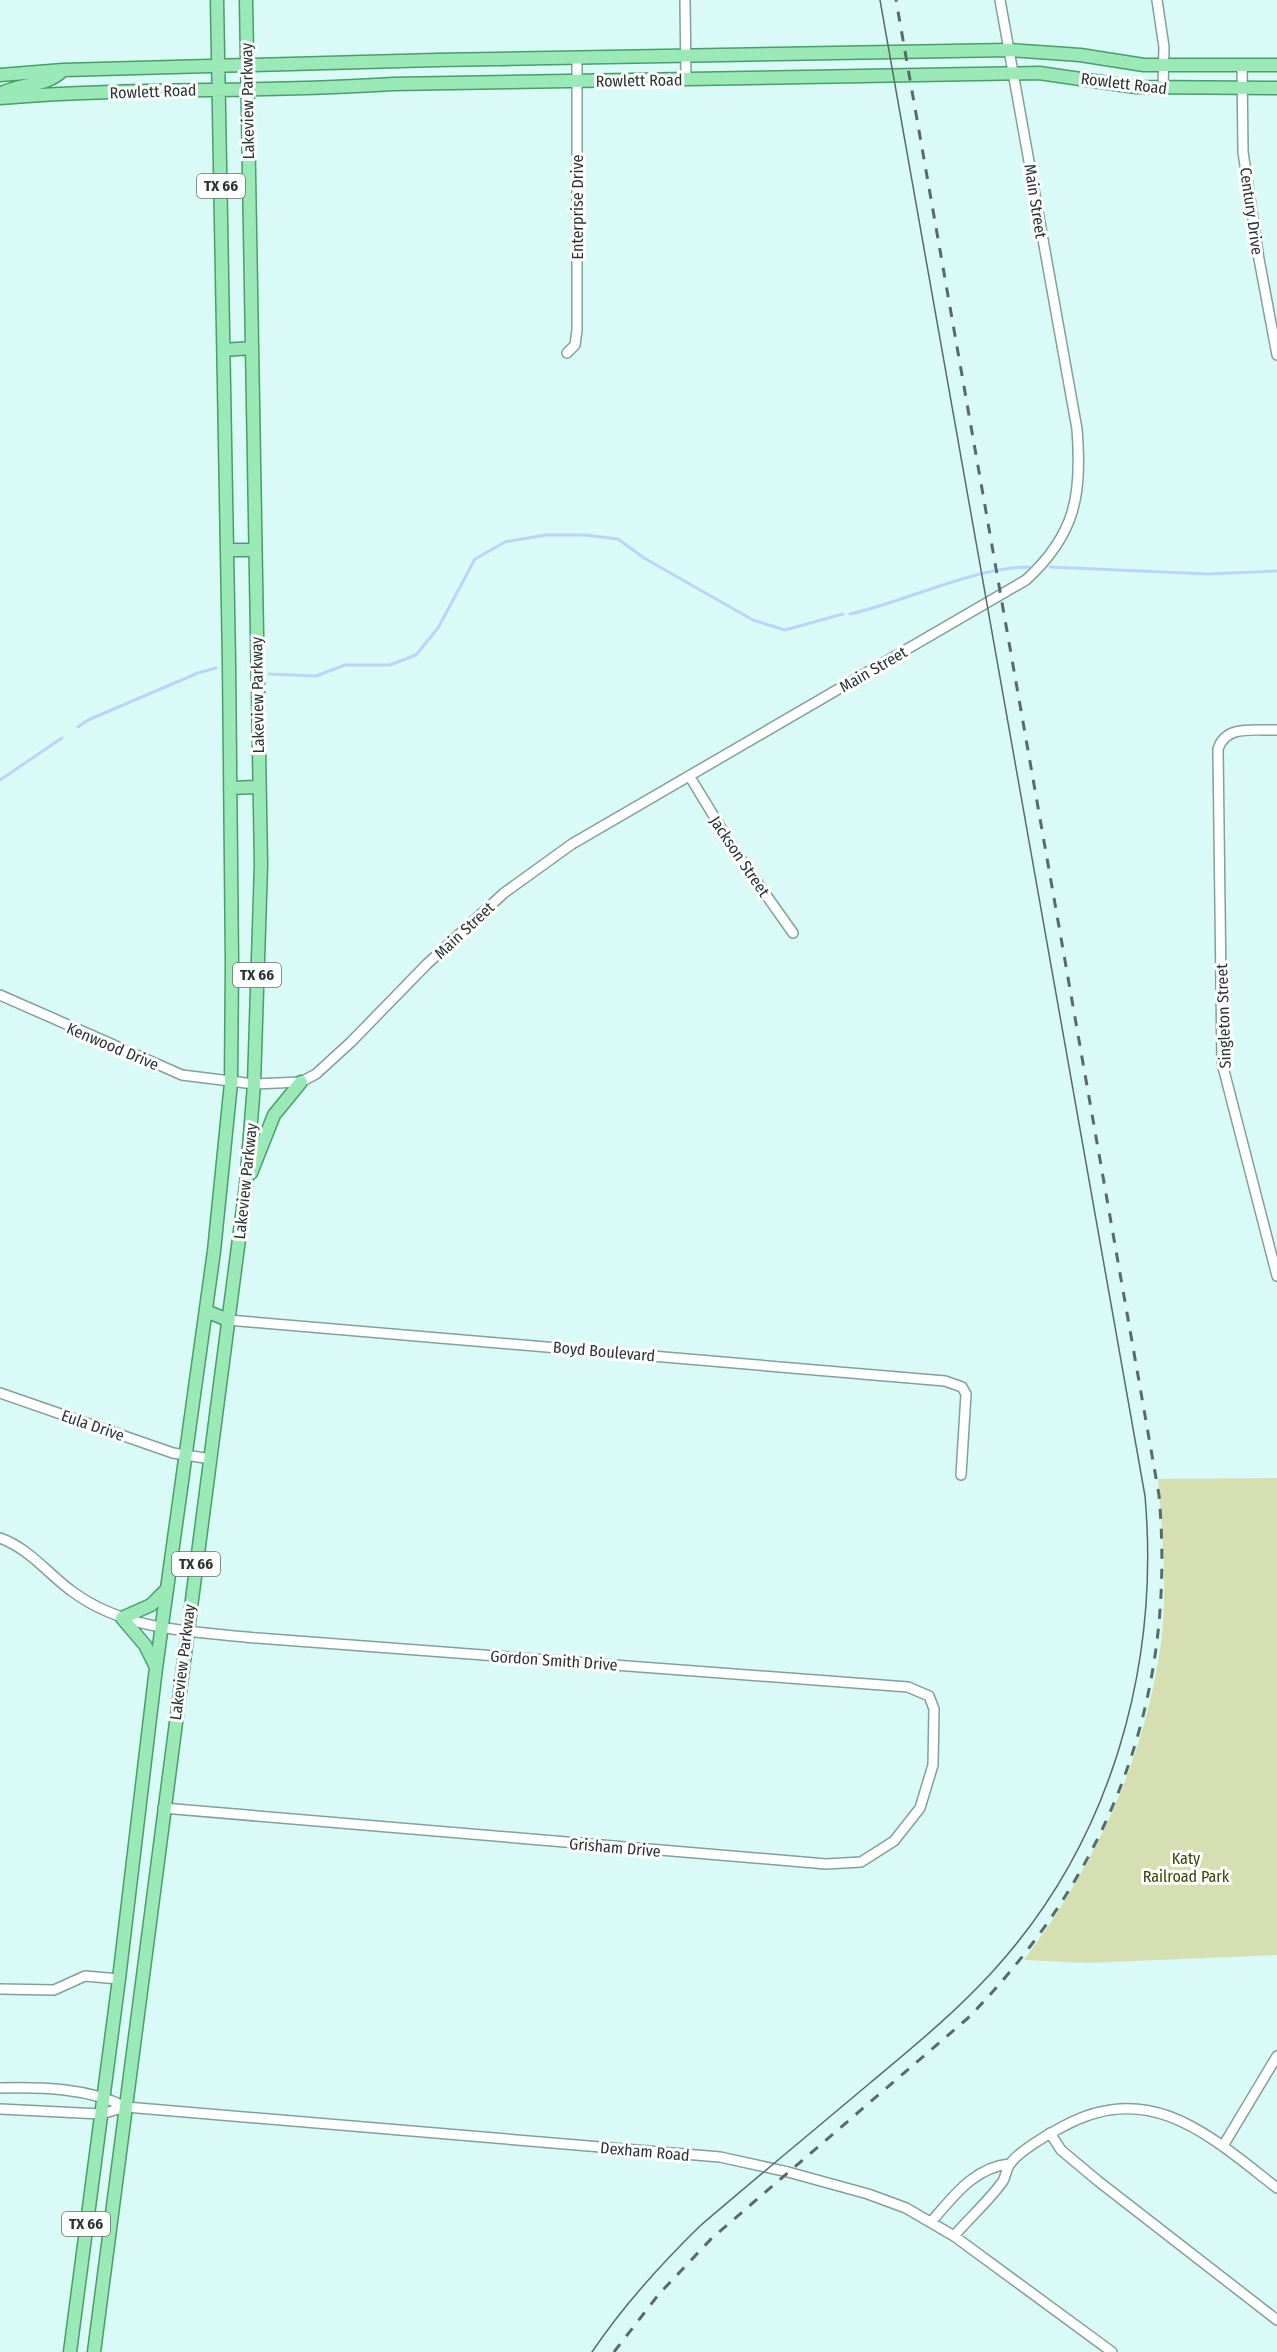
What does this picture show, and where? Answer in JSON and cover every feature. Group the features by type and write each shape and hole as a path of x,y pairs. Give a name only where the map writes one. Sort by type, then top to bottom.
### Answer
{"main road":[{"name":"Lakeview Parkway","path":"70,2352 119,1979 156,1668 222,1189 231,1083 231,788 217,0"},
{"name":"Lakeview Parkway","path":"94,2352 186,1631 211,1459 246,1185 254,1084 261,891 246,0"},
{"name":"Rowlett Road","path":"0,75 63,70 577,57 1009,50 1073,54 1164,66 1277,65"},
{"path":"0,96 15,86 50,82 63,70"},
{"name":"Rowlett Road","path":"0,96 393,84 1014,74 1059,75 1136,87 1277,88"},
{"path":"224,350 251,348"},
{"path":"227,550 255,550"},
{"path":"231,788 259,787"},
{"path":"246,1185 274,1116 301,1082"},
{"path":"206,1311 228,1320"},
{"path":"204,1328 228,1320"},
{"path":"156,1668 145,1645 122,1618 151,1605 168,1588"},
{"path":"141,1804 163,1808"}],"street":[{"path":"685,0 686,79"},
{"name":"Main Street","path":"301,1082 316,1074 351,1042 428,964 504,893 572,844 1026,580 1054,550 1069,525 1080,482 1077,429 1000,0"},
{"path":"1157,0 1164,47 1163,88"},
{"name":"Enterprise Drive","path":"567,353 575,345 577,330 577,57"},
{"name":"Century Drive","path":"1242,66 1243,152 1277,355"},
{"name":"Singleton Street","path":"1277,730 1231,732 1225,736 1218,749 1222,1063 1277,1276"},
{"name":"Jackson Street","path":"690,777 735,851 793,933"},
{"name":"Kenwood Drive","path":"0,995 182,1075 231,1083"},
{"path":"231,1083 301,1082"},
{"name":"Boyd Boulevard","path":"228,1320 945,1381 962,1387 966,1402 961,1475"},
{"name":"Eula Drive","path":"0,1393 187,1456 211,1459"},
{"name":"Gordon Smith Drive","path":"0,1538 26,1551 73,1592 104,1612 186,1631 862,1684 922,1691"},
{"name":"Grisham Drive","path":"163,1808 815,1863 861,1862 894,1841 912,1820 926,1795 933,1765 934,1708 929,1696 922,1691"},
{"path":"0,1989 54,1990 85,1976 119,1979"},
{"path":"1223,2146 1277,2056"},
{"name":"Dexham Road","path":"0,2088 78,2091 103,2096 126,2107"},
{"name":"Dexham Road","path":"0,2109 101,2114 126,2107 720,2157 770,2167 868,2194 899,2205 932,2222 1112,2352"},
{"path":"932,2222 960,2188 984,2170 1010,2164 1050,2133 1095,2113 1134,2109 1160,2112 1183,2121 1223,2146 1277,2188"},
{"path":"1050,2133 1061,2150 1098,2181 1277,2319"},
{"path":"954,2236 1004,2180 1010,2164"}],"green space":[{"name":"Katy Railroad Park","path":"1277,1478 1277,1955 1087,1963 1024,1960 1073,1887 1094,1849 1130,1769 1143,1728 1154,1685 1163,1622 1164,1561 1158,1479"}],"waterway":[{"path":"269,674 316,676 345,665 390,665 416,655 438,628 475,559 505,542 545,535 585,535 618,539 644,558 753,620 785,630 843,614"},
{"path":"850,614 963,579 1029,567"},
{"path":"1050,567 1208,574 1277,571"},
{"path":"78,727 88,720 198,673 216,668"},
{"path":"0,780 62,738"}],"tram line":[{"path":"592,2352 643,2286 700,2226 949,2015 994,1970 1035,1920 1069,1866 1097,1808 1119,1749 1135,1687 1144,1624 1148,1560 1145,1496 880,0"}],"railway":[{"path":"614,2352 659,2294 712,2238 968,2018 1018,1962 1061,1903 1096,1842 1124,1778 1144,1711 1157,1642 1162,1570 1159,1495 896,0"}]}
